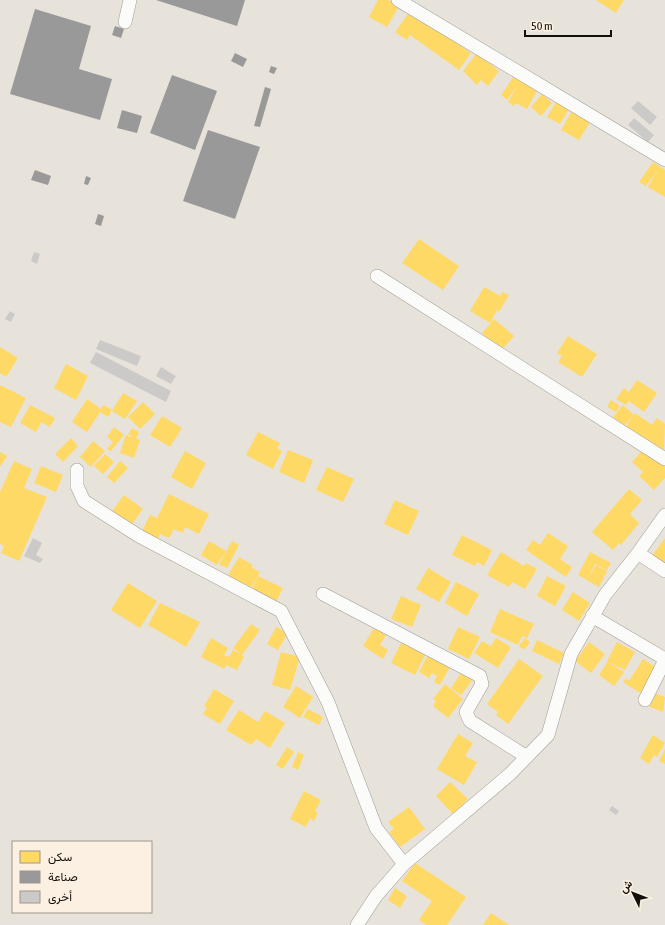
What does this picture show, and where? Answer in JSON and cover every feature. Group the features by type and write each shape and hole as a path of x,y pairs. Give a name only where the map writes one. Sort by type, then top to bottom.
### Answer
{"street":[{"path":"125,22 130,0"},
{"path":"398,0 665,160"},
{"path":"377,276 665,459"},
{"path":"77,470 77,486 84,501 138,536 281,611 328,702 376,828 404,864"},
{"path":"356,925 376,896 404,864 510,774 548,736 570,654 605,596 638,554 665,515"},
{"path":"638,554 665,571"},
{"path":"323,594 480,676 482,684 466,712 470,721 527,757"},
{"path":"592,616 665,660 645,700"}],"building: سكن":[{"path":"378,0 388,0 399,6 387,27 369,17"},
{"path":"596,0 624,0 616,13"},
{"path":"410,11 471,53 459,70 410,35 407,40 395,32"},
{"path":"477,53 499,71 488,86 481,80 477,85 463,71"},
{"path":"514,76 537,91 527,109 516,103 514,106 508,102 518,85 507,100 501,95"},
{"path":"542,94 552,103 541,116 531,107"},
{"path":"556,102 569,109 560,124 547,117"},
{"path":"572,111 590,122 579,140 561,130"},
{"path":"653,162 665,170 665,197 648,187 657,171 646,186 639,182"},
{"path":"419,239 459,266 443,290 402,263"},
{"path":"484,287 500,296 502,292 509,295 499,312 497,310 490,323 470,311"},
{"path":"494,319 514,336 501,351 482,333"},
{"path":"568,336 597,354 582,377 558,362 562,356 557,353"},
{"path":"0,347 18,358 6,377 0,373"},
{"path":"66,364 88,376 76,400 54,388"},
{"path":"637,380 657,393 644,412 629,401 626,405 616,399 624,388 629,392"},
{"path":"0,385 26,398 11,427 0,422"},
{"path":"123,393 137,401 125,419 112,411"},
{"path":"87,399 101,409 104,405 112,410 108,417 100,412 87,432 72,422"},
{"path":"611,400 620,406 616,412 607,407"},
{"path":"143,402 155,414 140,429 128,417"},
{"path":"30,405 55,418 50,427 41,422 36,432 20,423"},
{"path":"623,405 634,415 635,413 652,425 657,418 665,424 664,453 625,428 633,415 624,426 613,417"},
{"path":"162,416 182,428 170,447 150,435"},
{"path":"114,427 124,435 111,451 107,449 113,442 107,437"},
{"path":"132,428 139,432 136,439 128,434"},
{"path":"258,432 280,443 277,448 282,451 273,469 246,455"},
{"path":"126,435 140,440 134,458 120,453"},
{"path":"71,438 78,446 63,462 55,454"},
{"path":"93,441 105,451 91,467 80,457"},
{"path":"645,447 665,465 665,478 654,490 639,476 643,472 632,462"},
{"path":"288,450 313,460 304,483 279,472"},
{"path":"185,451 206,463 192,489 171,477"},
{"path":"0,452 7,456 1,466 0,465"},
{"path":"105,454 114,462 103,474 94,466"},
{"path":"14,461 32,469 24,488 47,497 19,561 1,553 4,546 0,544 0,492"},
{"path":"120,461 128,468 114,483 107,477"},
{"path":"41,466 63,475 56,492 34,483"},
{"path":"327,467 354,479 343,502 316,490"},
{"path":"629,489 642,500 630,514 639,523 621,545 619,543 613,550 592,532"},
{"path":"169,494 209,514 199,534 185,527 183,533 174,529 169,538 160,534 158,539 142,531 150,515 157,518"},
{"path":"124,495 143,509 129,528 110,514"},
{"path":"395,500 419,511 408,535 384,524"},
{"path":"548,533 568,546 560,559 572,567 566,577 526,550 533,540 540,545"},
{"path":"462,535 492,550 484,566 477,562 475,566 452,555"},
{"path":"665,538 665,567 651,557"},
{"path":"209,541 226,551 217,565 201,555"},
{"path":"232,541 239,545 227,568 219,564"},
{"path":"501,552 524,566 526,563 537,569 525,589 512,582 509,587 487,575"},
{"path":"590,552 611,563 607,570 595,564 587,580 578,575"},
{"path":"239,557 253,565 251,567 260,572 251,588 228,575"},
{"path":"596,565 607,571 599,587 587,580"},
{"path":"428,568 451,582 439,602 416,589"},
{"path":"258,576 283,588 275,604 251,591"},
{"path":"547,576 566,586 555,606 537,596"},
{"path":"456,582 479,594 467,616 445,603"},
{"path":"128,583 157,601 140,628 111,610"},
{"path":"573,592 590,603 579,621 562,610"},
{"path":"401,596 421,605 412,627 391,619"},
{"path":"160,603 200,622 186,647 148,625"},
{"path":"500,609 534,624 527,638 522,636 518,645 490,632"},
{"path":"251,624 260,630 242,655 233,648"},
{"path":"276,627 288,633 278,650 267,644"},
{"path":"458,627 480,637 469,659 448,649"},
{"path":"374,628 386,635 380,645 388,650 383,659 363,646"},
{"path":"211,638 228,648 224,655 229,657 233,650 244,656 237,670 226,665 224,669 201,657"},
{"path":"496,638 511,647 498,668 474,653 482,641 491,646"},
{"path":"525,638 530,642 524,650 519,646"},
{"path":"537,640 564,653 559,664 532,651"},
{"path":"402,641 426,653 415,675 391,663"},
{"path":"589,642 605,654 591,673 575,661"},
{"path":"617,642 635,652 625,670 610,663 624,672 614,686 599,675"},
{"path":"281,652 300,657 290,690 272,685"},
{"path":"429,653 451,665 440,685 434,682 437,676 432,673 429,678 419,672"},
{"path":"519,659 543,676 508,724 496,715 498,712 487,704"},
{"path":"643,659 657,668 640,693 623,682 626,678 629,681"},
{"path":"463,670 474,678 461,695 451,688"},
{"path":"445,684 463,699 448,718 433,706 436,701 433,699"},
{"path":"296,686 313,697 300,718 283,707"},
{"path":"214,689 234,701 220,724 203,714 207,708 204,706"},
{"path":"654,693 665,697 663,712 648,706"},
{"path":"308,709 323,717 319,725 303,717"},
{"path":"239,710 258,722 265,711 285,723 270,748 256,739 251,745 226,730"},
{"path":"458,734 473,743 465,756 477,762 464,785 437,769"},
{"path":"653,735 665,743 657,757 654,755 649,764 640,758"},
{"path":"287,747 294,752 283,769 276,765"},
{"path":"665,749 665,764 659,761"},
{"path":"298,752 304,755 298,770 292,767"},
{"path":"450,782 468,799 453,814 436,796"},
{"path":"304,791 321,800 315,811 318,813 314,821 310,818 306,827 290,819"},
{"path":"409,807 425,829 400,847 389,832 394,829 388,822"},
{"path":"415,863 466,897 447,925 426,925 419,920 432,901 402,881"},
{"path":"395,888 407,896 400,908 388,900"},
{"path":"491,913 509,925 483,925"}],"building: صناعة":[{"path":"156,0 245,0 237,26"},
{"path":"35,9 91,26 79,69 112,79 100,120 10,94"},
{"path":"115,26 124,29 121,38 112,35"},
{"path":"235,53 247,59 243,67 231,61"},
{"path":"271,66 277,68 274,74 269,72"},
{"path":"172,75 217,91 195,150 150,133"},
{"path":"265,87 271,89 260,127 254,126"},
{"path":"122,110 142,116 137,133 117,128"},
{"path":"208,130 260,147 235,219 183,201"},
{"path":"35,170 51,176 48,185 31,180"},
{"path":"86,176 91,178 88,185 84,184"},
{"path":"98,214 104,216 101,226 95,224"}],"building: أخرى":[{"path":"638,101 657,117 650,125 631,108"},
{"path":"634,118 654,135 648,142 628,125"},
{"path":"34,252 40,254 37,264 31,261"},
{"path":"10,311 15,314 11,322 5,319"},
{"path":"100,340 141,356 137,366 96,349"},
{"path":"96,352 171,391 166,402 90,363"},
{"path":"161,367 176,376 171,384 156,376"},
{"path":"33,538 42,543 36,555 43,559 40,563 24,556"},
{"path":"612,806 619,811 616,815 609,810"}]}
